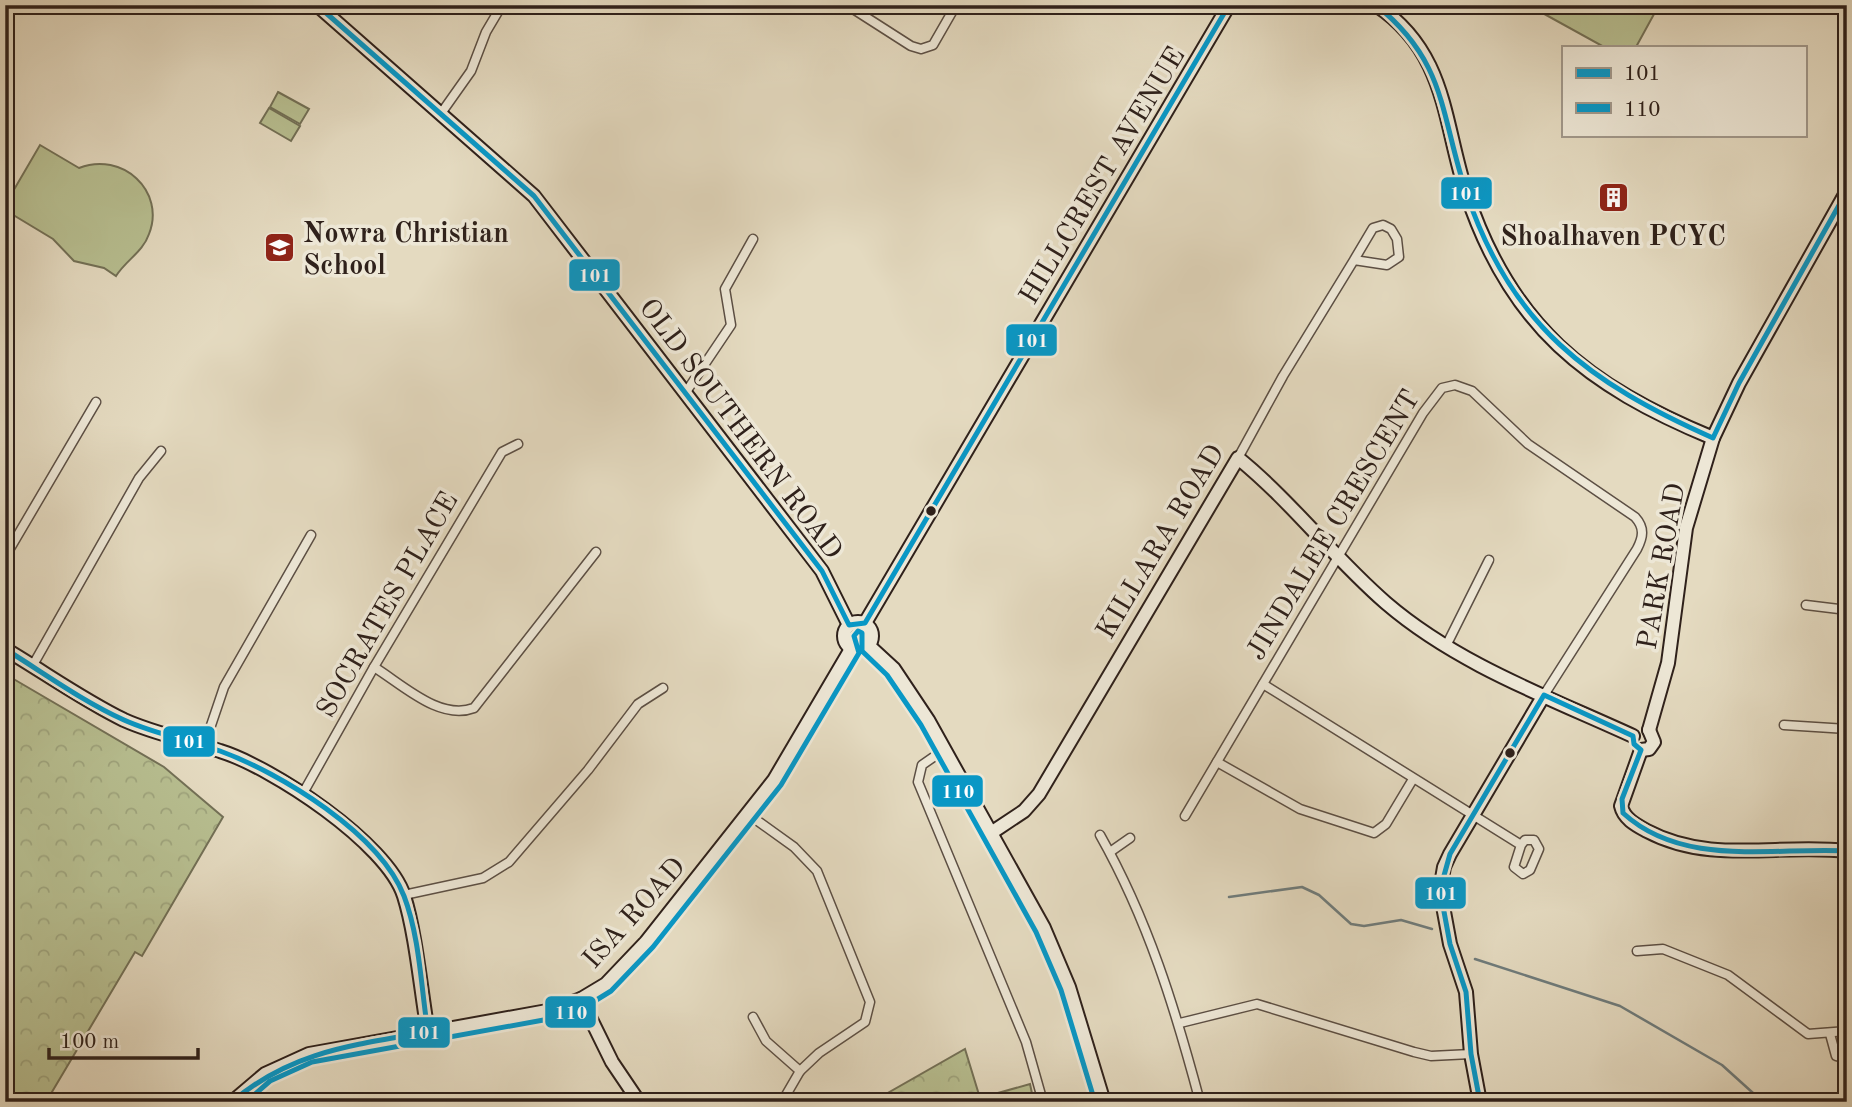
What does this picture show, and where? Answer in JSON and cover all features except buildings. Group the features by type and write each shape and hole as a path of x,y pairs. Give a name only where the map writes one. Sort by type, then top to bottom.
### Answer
{"street":[{"name":"OLD SOUTHERN ROAD","path":"317,5 534,196 822,571 849,625"},
{"path":"442,113 471,71 486,32 502,5"},
{"path":"847,5 911,46 924,48 933,45 956,5"},
{"name":"HILLCREST AVENUE","path":"865,623 1229,5"},
{"path":"1376,5 1407,32 1427,61 1447,109 1466,190 1480,227 1510,287 1540,327 1604,384 1667,419 1713,438"},
{"name":"PARK ROAD","path":"1649,730 1668,663 1686,528 1713,438 1743,375 1847,191"},
{"name":"KILLARA ROAD","path":"991,833 1024,811 1039,794 1238,458 1354,260 1373,228 1383,225 1391,229 1397,239 1399,257 1387,265 1354,260"},
{"path":"686,391 731,324 725,289 753,239"},
{"name":"JINDALEE CRESCENT","path":"1185,816 1437,392 1442,388 1455,385 1472,391 1528,444 1635,517 1642,527 1642,537 1637,549 1544,695"},
{"path":"5,557 96,402"},
{"name":"SOCRATES PLACE","path":"302,795 374,667 502,452 518,444"},
{"path":"33,666 139,478 161,451"},
{"path":"1238,458 1286,500 1339,560 1387,603 1446,646 1633,736"},
{"path":"204,746 228,678 312,535"},
{"path":"374,667 446,711 461,713 474,708 596,552"},
{"path":"1446,646 1489,560"},
{"path":"1806,605 1847,610"},
{"path":"865,623 872,633 869,646 861,650 851,649 844,638 849,625 865,623"},
{"path":"869,646 894,669 945,749 1021,884 1058,960 1088,1043 1104,1102"},
{"path":"5,649 121,719 247,762 302,795 371,849 391,871 404,895 428,1032"},
{"name":"ISA ROAD","path":"232,1102 265,1074 295,1059 327,1050 547,1011 581,999 620,972 748,814 785,763 851,649"},
{"path":"1263,684 1521,845"},
{"path":"404,895 483,878 509,862 588,770 632,711 663,688"},
{"path":"1480,1102 1471,1054 1469,1004 1446,926 1441,879 1450,854 1544,695"},
{"path":"1784,725 1847,729"},
{"path":"1633,736 1640,729 1649,730 1654,737 1652,746 1641,750 1622,799 1623,813 1654,835 1703,850 1847,851"},
{"path":"1633,736 1634,744 1641,750"},
{"path":"945,749 922,765 918,782 1026,1042 1042,1102"},
{"path":"1217,762 1293,805 1374,833 1387,824 1413,779"},
{"path":"748,814 794,847 817,871 870,1002 865,1023 819,1053 800,1072 782,1102"},
{"path":"1100,835 1143,919 1180,1023 1200,1102"},
{"path":"1110,852 1130,838"},
{"path":"1637,951 1663,949 1695,959 1761,996 1797,1028 1808,1034 1847,1031"},
{"path":"581,999 612,1062 639,1102"},
{"path":"1180,1023 1257,1004 1414,1052 1448,1056 1471,1054"},
{"path":"753,1017 766,1041 800,1072"},
{"path":"1830,1034 1836,1056 1847,1059"}],"green space":[{"path":"1528,5 1659,5 1637,46 1602,46"},
{"path":"278,92 309,109 300,124 270,107"},
{"path":"269,108 300,126 291,141 260,123"},
{"path":"40,145 79,168 95,164 125,170 146,190 153,218 149,234 143,246 116,276 104,268 74,261 53,239 5,210 5,205"},
{"path":"5,674 164,767 223,817 142,956 135,952 46,1102 5,1102"},
{"path":"965,1049 980,1098 1030,1084 1033,1098 1020,1102 872,1102"}],"waterway":[{"path":"1229,897 1302,887 1319,895 1351,924 1364,926 1401,920 1432,929"},
{"path":"1475,959 1620,1006 1722,1065 1763,1102"}],"transit line":[{"name":"101","path":"317,5 534,196 822,571 849,625 865,623 1229,5"},
{"name":"101","path":"1376,5 1399,26 1429,69 1445,114 1466,192 1484,239 1506,279 1531,314 1560,345 1592,371 1628,395 1713,438 1739,383 1847,191"},
{"name":"110","path":"246,1102 270,1081 312,1062 549,1019 585,1007 611,991 653,947 781,785 859,653 854,636 858,631 862,633 862,651 887,675 921,725 1036,932 1061,990 1095,1102"},
{"name":"101","path":"5,649 78,696 124,720 220,751 299,790 326,808 374,850 392,873 404,896 417,946 428,1032 349,1046 300,1061 277,1071 232,1102"},
{"name":"101","path":"1480,1102 1471,1054 1466,992 1450,944 1440,890 1450,854 1544,695 1633,736 1634,744 1641,750 1622,799 1623,813 1647,830 1673,842 1700,848 1759,852 1847,851"}],"place":[{"name":"Shoalhaven PCYC","path":"1613,198"},
{"name":"Nowra Christian School","path":"280,248"}]}
